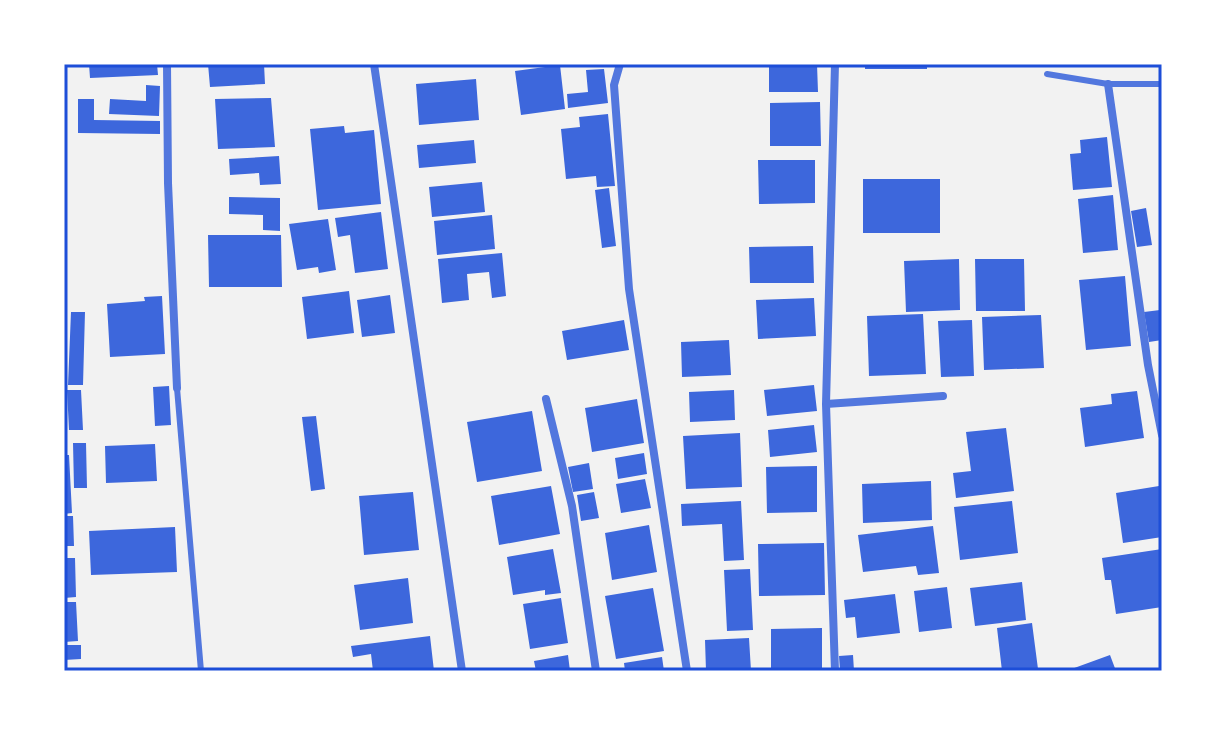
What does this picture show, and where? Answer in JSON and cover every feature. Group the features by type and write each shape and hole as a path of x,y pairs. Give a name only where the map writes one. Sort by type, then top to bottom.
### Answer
{"street":[{"path":"167,64 168,183 177,388"},
{"path":"374,64 462,671"},
{"path":"620,64 614,85 629,289 687,671"},
{"path":"835,64 826,404 835,671"},
{"path":"1108,84 1148,365 1162,435"},
{"path":"826,404 943,396"},
{"path":"546,399 572,506 596,671"}],"lane":[{"path":"1047,74 1108,84 1162,84"},
{"path":"177,388 201,671"}],"building":[{"path":"89,64 157,64 158,75 90,78"},
{"path":"208,64 264,64 265,84 210,87"},
{"path":"769,64 817,64 818,92 769,92"},
{"path":"865,64 927,64 927,69 865,69"},
{"path":"560,65 565,109 521,115 515,71"},
{"path":"604,69 608,103 568,108 567,94 588,92 586,70"},
{"path":"476,79 479,120 419,125 416,84"},
{"path":"146,85 160,86 159,116 109,114 110,99 146,101"},
{"path":"271,98 275,147 218,149 215,99"},
{"path":"78,99 94,99 94,120 160,121 160,134 78,133"},
{"path":"820,102 821,146 770,146 770,103"},
{"path":"608,114 615,186 597,187 596,176 566,179 561,129 580,127 579,117"},
{"path":"344,126 345,133 374,130 381,204 318,210 310,129"},
{"path":"1107,137 1112,187 1073,190 1070,154 1081,153 1080,140"},
{"path":"474,140 476,163 419,168 417,145"},
{"path":"279,156 281,184 260,185 259,173 230,175 229,159"},
{"path":"758,160 815,160 815,203 759,204"},
{"path":"863,179 940,179 940,233 863,233"},
{"path":"482,182 485,212 432,217 429,187"},
{"path":"609,188 616,246 602,248 595,190"},
{"path":"1113,195 1118,250 1083,253 1078,199"},
{"path":"229,197 280,198 280,231 263,230 263,215 229,214"},
{"path":"1146,208 1152,245 1137,247 1131,211"},
{"path":"381,212 388,269 355,273 350,235 338,237 335,218"},
{"path":"492,215 495,249 437,255 434,221"},
{"path":"328,219 336,270 319,273 318,267 297,270 289,224"},
{"path":"208,235 281,235 282,287 209,287"},
{"path":"813,246 814,283 750,283 749,247"},
{"path":"502,253 506,296 492,298 489,272 467,274 469,300 442,303 438,259"},
{"path":"959,259 960,310 906,312 904,261"},
{"path":"975,259 1024,259 1025,311 976,311"},
{"path":"1125,276 1131,346 1086,350 1079,280"},
{"path":"349,291 354,333 307,339 302,297"},
{"path":"390,295 395,333 362,337 357,300"},
{"path":"162,296 165,354 110,357 107,304 145,301 144,297"},
{"path":"814,298 816,336 758,339 756,300"},
{"path":"1160,310 1162,340 1149,342 1144,312"},
{"path":"71,312 85,312 83,385 68,385"},
{"path":"923,314 926,374 869,376 867,316"},
{"path":"1041,315 1044,368 984,370 982,317"},
{"path":"624,320 629,350 567,360 562,331"},
{"path":"972,320 974,376 941,377 938,321"},
{"path":"729,340 731,375 682,377 681,342"},
{"path":"814,385 817,411 767,416 764,390"},
{"path":"169,386 171,425 155,426 153,387"},
{"path":"67,390 81,390 83,430 69,430"},
{"path":"734,390 735,420 690,422 689,392"},
{"path":"1137,391 1144,438 1085,447 1080,408 1112,404 1111,394"},
{"path":"637,399 644,443 592,452 585,408"},
{"path":"532,411 542,471 477,482 467,422"},
{"path":"316,416 325,489 311,491 302,417"},
{"path":"814,425 817,452 770,457 768,430"},
{"path":"1006,428 1014,491 956,498 953,473 971,471 966,432"},
{"path":"740,433 742,487 686,489 683,436"},
{"path":"73,443 86,443 87,488 74,488"},
{"path":"155,444 157,481 106,483 105,446"},
{"path":"644,453 647,474 618,479 615,458"},
{"path":"64,455 69,455 72,513 64,514"},
{"path":"589,463 593,489 573,492 568,467"},
{"path":"817,466 817,512 767,513 766,467"},
{"path":"645,479 651,508 621,513 616,484"},
{"path":"931,481 932,520 863,523 862,484"},
{"path":"551,486 560,534 499,545 491,496"},
{"path":"1159,486 1162,537 1123,543 1116,493"},
{"path":"413,492 419,550 364,555 359,496"},
{"path":"594,492 599,518 581,521 577,495"},
{"path":"741,501 744,560 724,561 722,524 682,526 681,504"},
{"path":"1012,501 1018,553 960,560 954,507"},
{"path":"64,516 73,516 74,546 64,546"},
{"path":"649,525 657,572 612,580 605,533"},
{"path":"933,526 939,573 918,575 916,566 863,572 858,535"},
{"path":"175,527 177,572 91,575 89,531"},
{"path":"824,543 825,595 759,596 758,544"},
{"path":"553,549 561,593 545,595 545,590 513,595 507,557"},
{"path":"1162,549 1162,607 1116,614 1111,580 1105,580 1102,558"},
{"path":"64,558 75,558 76,597 64,598"},
{"path":"750,569 753,630 727,631 724,570"},
{"path":"408,578 413,623 360,630 354,585"},
{"path":"1022,582 1026,620 975,626 970,588"},
{"path":"947,587 952,628 919,632 914,591"},
{"path":"653,588 664,651 616,659 605,596"},
{"path":"895,594 900,633 857,638 855,617 846,618 844,600"},
{"path":"561,598 568,643 530,649 523,604"},
{"path":"64,602 76,602 78,641 64,642"},
{"path":"1032,623 1038,669 1002,671 997,628"},
{"path":"822,628 822,671 771,671 771,629"},
{"path":"430,636 434,671 373,671 371,654 353,657 351,646"},
{"path":"749,638 751,671 706,671 705,640"},
{"path":"64,645 81,645 81,659 64,660"},
{"path":"568,655 570,671 536,671 534,661"},
{"path":"853,655 854,671 840,671 839,656"},
{"path":"1110,655 1116,671 1066,671"},
{"path":"662,657 664,671 625,671 624,663"}]}
